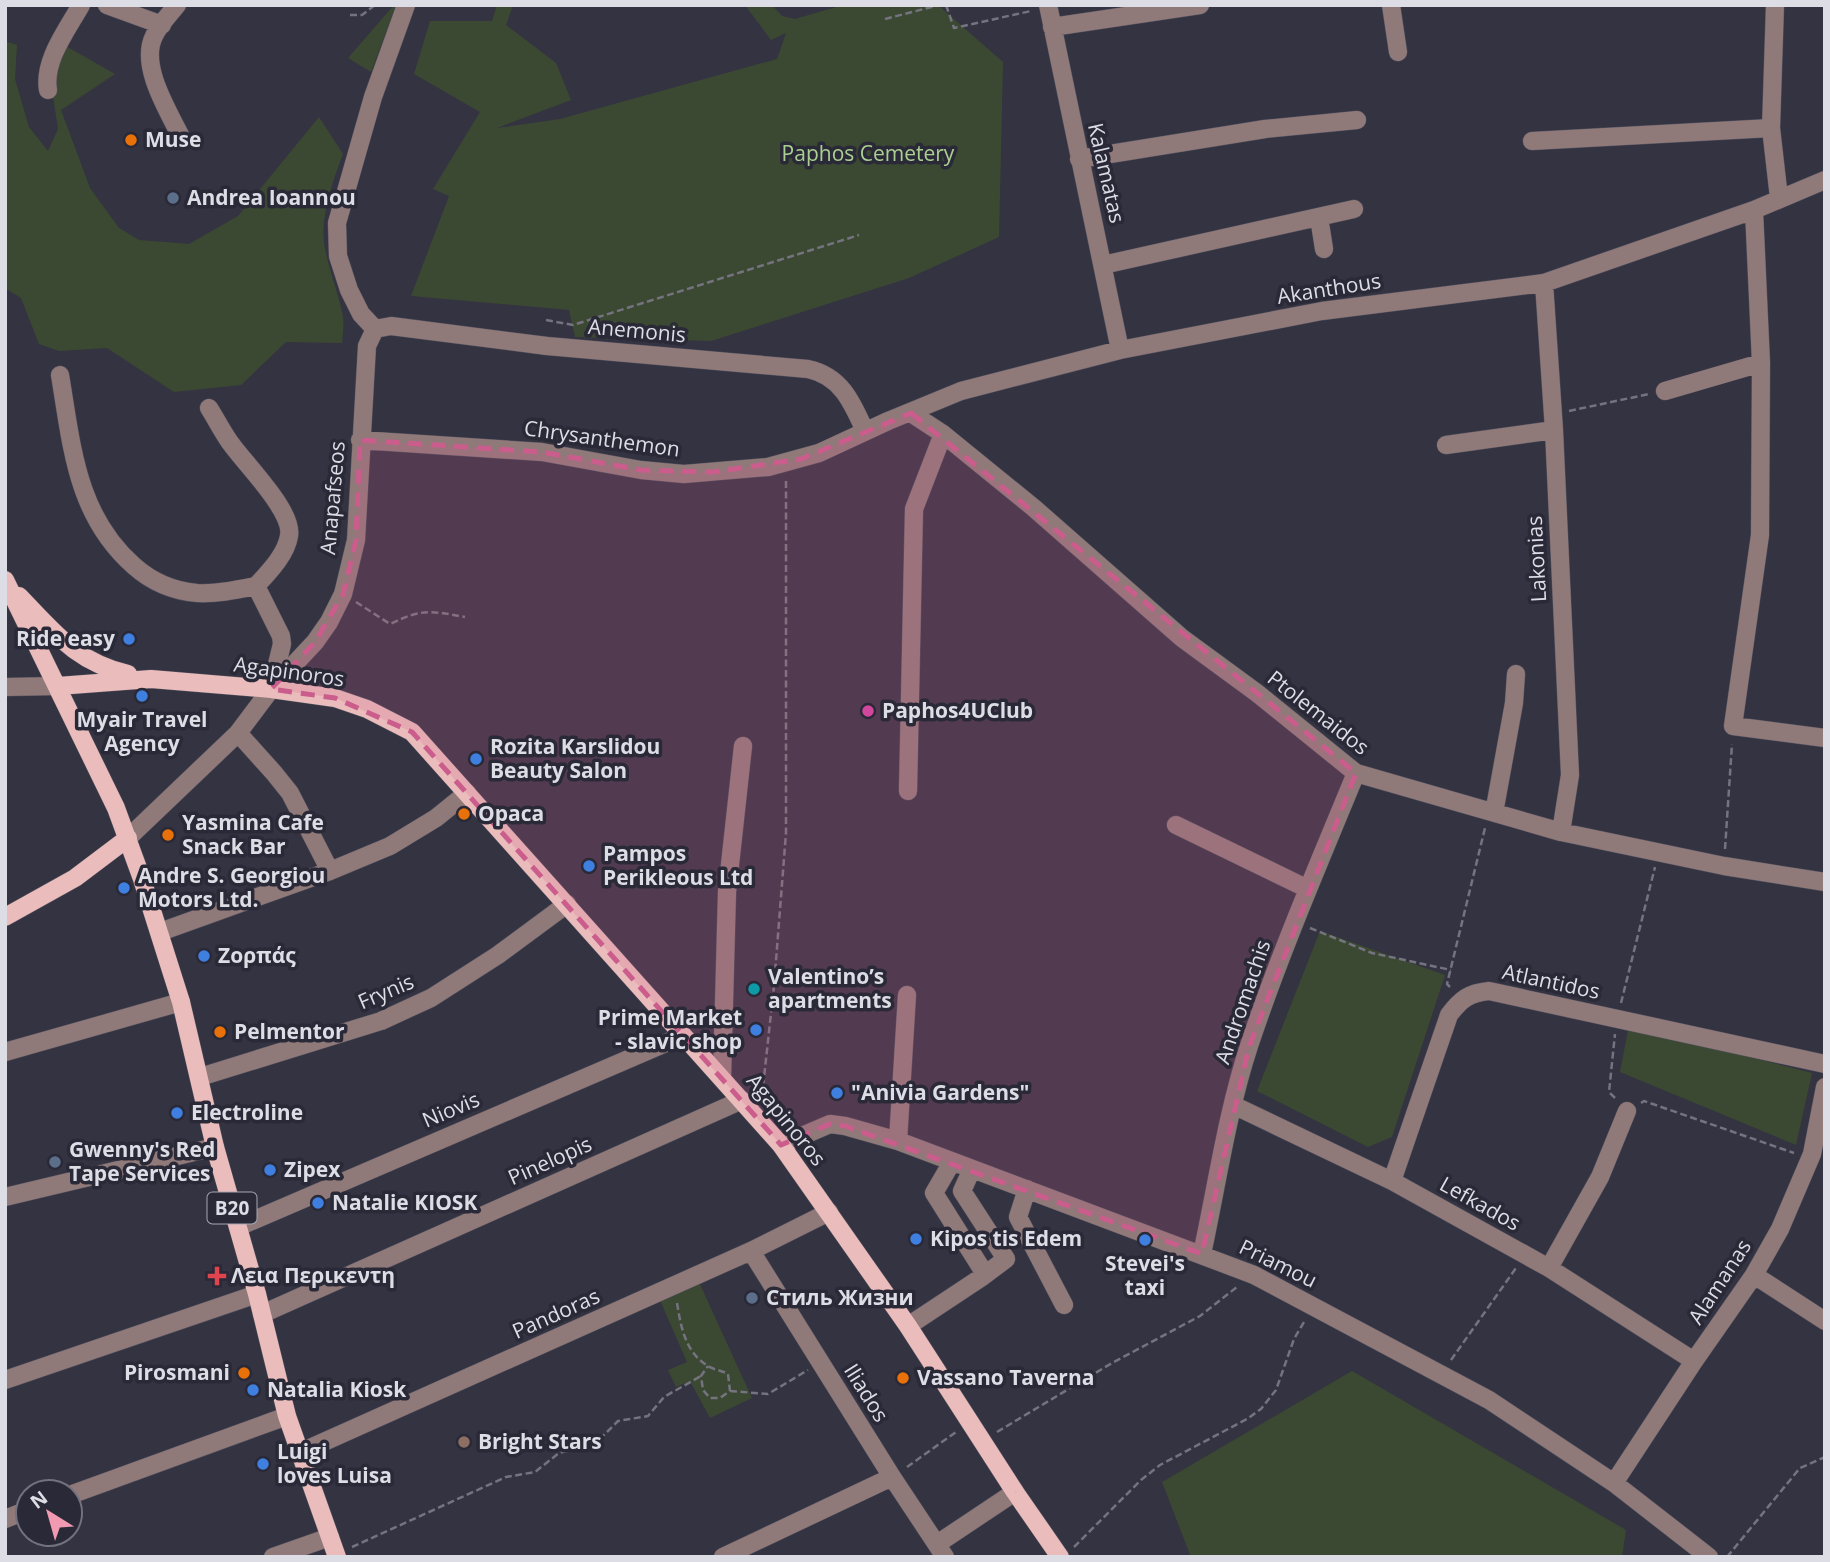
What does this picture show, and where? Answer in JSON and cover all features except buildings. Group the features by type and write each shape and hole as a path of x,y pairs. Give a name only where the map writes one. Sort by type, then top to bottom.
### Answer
{"main road":[{"path":"6,582 71,649 107,669 150,679"},
{"name":"B20","path":"6,582 116,808 160,932 181,1002 215,1147 257,1294 287,1416 337,1556"},
{"name":"Agapinoros","path":"150,679 271,689 335,698 388,719 412,732 781,1145 908,1326 1015,1492 1067,1552"},
{"path":"58,686 150,679"},
{"path":"5,917 75,878 128,838"},
{"path":"75,878 134,856"}],"street":[{"path":"48,90 46,76 59,44 81,5"},
{"path":"107,5 162,25"},
{"path":"177,5 154,36 150,48 150,63 155,82 182,139"},
{"path":"375,329 361,314 349,290 338,256 337,223 373,97 406,5"},
{"path":"1052,27 1200,5"},
{"path":"1391,5 1398,52"},
{"path":"1774,5 1771,128 1779,198"},
{"name":"Kalamatas","path":"1048,6 1120,350"},
{"path":"1079,159 1265,129 1357,120"},
{"path":"1532,141 1771,128"},
{"name":"Akanthous","path":"911,413 961,391 1120,350 1322,311 1544,284 1754,210 1825,180"},
{"path":"1103,265 1354,209"},
{"path":"1754,210 1761,363 1760,535 1733,726 1825,738"},
{"path":"1319,217 1324,249"},
{"name":"Lakonias","path":"1544,284 1570,775 1561,832"},
{"name":"Anemonis","path":"375,329 390,326 547,346 808,369 821,372 836,382 865,431"},
{"name":"Anapafseos","path":"128,838 238,733 271,689 315,642 343,594 356,540 367,346 375,329"},
{"path":"1665,391 1761,363"},
{"path":"60,375 75,465 83,493 101,531 122,556 143,574 164,586 195,593 256,586 273,568 289,537 289,525 277,503 229,441 209,408"},
{"name":"Chrysanthemon","path":"360,440 542,452 641,470 684,474 740,471 786,463 819,453 911,413"},
{"name":"Ptolemaidos","path":"911,413 943,433 1034,508 1182,638 1257,693 1356,773 1561,832 1724,866 1825,882"},
{"path":"1446,445 1553,422"},
{"path":"908,791 914,509 943,433"},
{"path":"256,586 281,636 282,644 271,689"},
{"path":"1492,812 1514,703 1516,674"},
{"path":"5,687 58,686"},
{"path":"238,733 290,793 330,872"},
{"path":"722,1078 727,892 743,746"},
{"name":"Andromachis","path":"1202,1254 1248,1047 1308,889 1356,773"},
{"path":"160,932 330,872 390,846 436,818 467,793"},
{"path":"1176,825 1308,889"},
{"name":"Frynis","path":"200,1077 381,1021 431,998 498,955 567,904"},
{"name":"Atlantidos","path":"1460,1000 1474,992 1489,992 1825,1064"},
{"path":"898,1141 906,995"},
{"path":"1392,1181 1449,1015 1460,1000"},
{"path":"5,1052 181,1002"},
{"name":"Niovis","path":"238,1227 682,1036"},
{"name":"Alamanas","path":"1614,1483 1754,1275 1780,1229 1810,1158 1825,1087"},
{"name":"Pinelopis","path":"262,1314 742,1100"},
{"name":"Lefkados","path":"1233,1105 1392,1181 1525,1254 1693,1362"},
{"path":"1549,1268 1600,1177 1627,1111"},
{"name":"Priamou","path":"781,1145 830,1124 845,1126 898,1141 1254,1275 1489,1400 1614,1483 1699,1553"},
{"path":"5,1197 215,1147"},
{"path":"952,1162 934,1193 985,1274"},
{"path":"908,1326 1006,1259 962,1191 972,1169"},
{"path":"1027,1189 1018,1217 1064,1305"},
{"name":"Pandoras","path":"299,1453 751,1251 829,1212"},
{"name":"Iliados","path":"751,1251 892,1477 941,1550"},
{"path":"1754,1275 1825,1321"},
{"path":"5,1380 257,1294"},
{"path":"84,1490 287,1416"},
{"path":"723,1557 892,1477"},
{"path":"941,1550 1015,1492"},
{"path":"273,1557 330,1537"}],"path":[{"path":"350,15 362,15 375,5"},
{"path":"885,19 939,5"},
{"path":"946,5 954,28 1048,6"},
{"path":"546,320 573,325 859,235"},
{"path":"1553,422 1665,391"},
{"path":"760,1120 786,833 786,463"},
{"path":"343,594 390,624 429,611 465,617"},
{"path":"1724,866 1733,726"},
{"path":"1460,1000 1447,984 1492,812"},
{"path":"1658,852 1617,1019 1609,1093 1627,1111 1644,1101 1810,1158"},
{"path":"1296,922 1372,953 1451,970"},
{"path":"1441,1374 1525,1254"},
{"path":"982,1441 1112,1363 1200,1316 1254,1275"},
{"path":"667,1289 678,1303 683,1338 708,1366 728,1374 730,1391"},
{"path":"1067,1552 1160,1465 1261,1409 1276,1390 1294,1339 1312,1307"},
{"path":"701,1376 703,1390 710,1398 720,1398 730,1391 768,1394 821,1362"},
{"path":"337,1556 506,1477 535,1472 559,1453 594,1445 618,1421 648,1416 664,1397 701,1376 708,1366"},
{"path":"892,1477 970,1422"},
{"path":"1727,1557 1800,1468 1825,1457"}],"highlighted area":[{"path":"911,413 1356,773 1249,1047 1202,1254 845,1126 830,1124 781,1145 412,732 335,698 271,689 315,642 343,594 356,540 360,440 542,452 641,470 713,472 801,459"}],"green space":[{"path":"396,5 371,72 348,58"},
{"name":"Paphos Cemetery","path":"497,5 513,5 506,25 556,63 571,100 497,128 560,119 777,59 786,33 771,40 745,5 772,5 782,16 795,19 843,5 939,6 1003,62 999,237 909,278 711,341 575,337 569,310 411,296 449,196 433,189 480,112 414,74 430,21 492,21"},
{"path":"5,41 17,45 15,79 29,127 48,151 58,129 50,76 64,45 115,74 61,110 90,188 119,228 139,240 189,244 238,216 319,117 343,154 324,221 324,243 343,316 342,343 286,342 241,385 174,392 107,348 59,351 39,344 21,298 5,288"},
{"path":"1320,931 1445,975 1392,1137 1368,1147 1257,1091"},
{"path":"1628,1030 1812,1073 1796,1145 1620,1072"},
{"path":"698,1280 752,1398 710,1418 690,1381 676,1387 668,1370 687,1362 659,1298"},
{"path":"1352,1371 1626,1530 1622,1557 1191,1557 1162,1482"}],"place":[{"name":"Muse","path":"131,140"},
{"name":"Andrea Ioannou","path":"173,198"},
{"name":"Ride easy","path":"129,639"},
{"name":"Myair Travel Agency","path":"142,696"},
{"name":"Paphos4UClub","path":"868,711"},
{"name":"Rozita Karslidou Beauty Salon","path":"476,759"},
{"name":"Opaca","path":"464,814"},
{"name":"Yasmina Cafe Snack Bar","path":"168,835"},
{"name":"Pampos Perikleous Ltd","path":"589,866"},
{"name":"Andre S. Georgiou Motors Ltd.","path":"124,888"},
{"name":"Ζορπάς","path":"204,956"},
{"name":"Valentino’s apartments","path":"754,989"},
{"name":"Prime Market - slavic shop","path":"756,1030"},
{"name":"Pelmentor","path":"220,1032"},
{"name":"\"Anivia Gardens\"","path":"837,1093"},
{"name":"Electroline","path":"177,1113"},
{"name":"Gwenny's Red Tape Services","path":"55,1162"},
{"name":"Zipex","path":"270,1170"},
{"name":"Natalie KIOSK","path":"318,1203"},
{"name":"Kipos tis Edem","path":"916,1239"},
{"name":"Stevei's taxi","path":"1145,1240"},
{"name":"Λεια Περικεντη","path":"217,1276"},
{"name":"Стиль Жизни","path":"752,1298"},
{"name":"Pirosmani","path":"244,1373"},
{"name":"Vassano Taverna","path":"903,1378"},
{"name":"Natalia Kiosk","path":"253,1390"},
{"name":"Bright Stars","path":"464,1442"},
{"name":"Luigi loves Luisa","path":"263,1464"}]}
